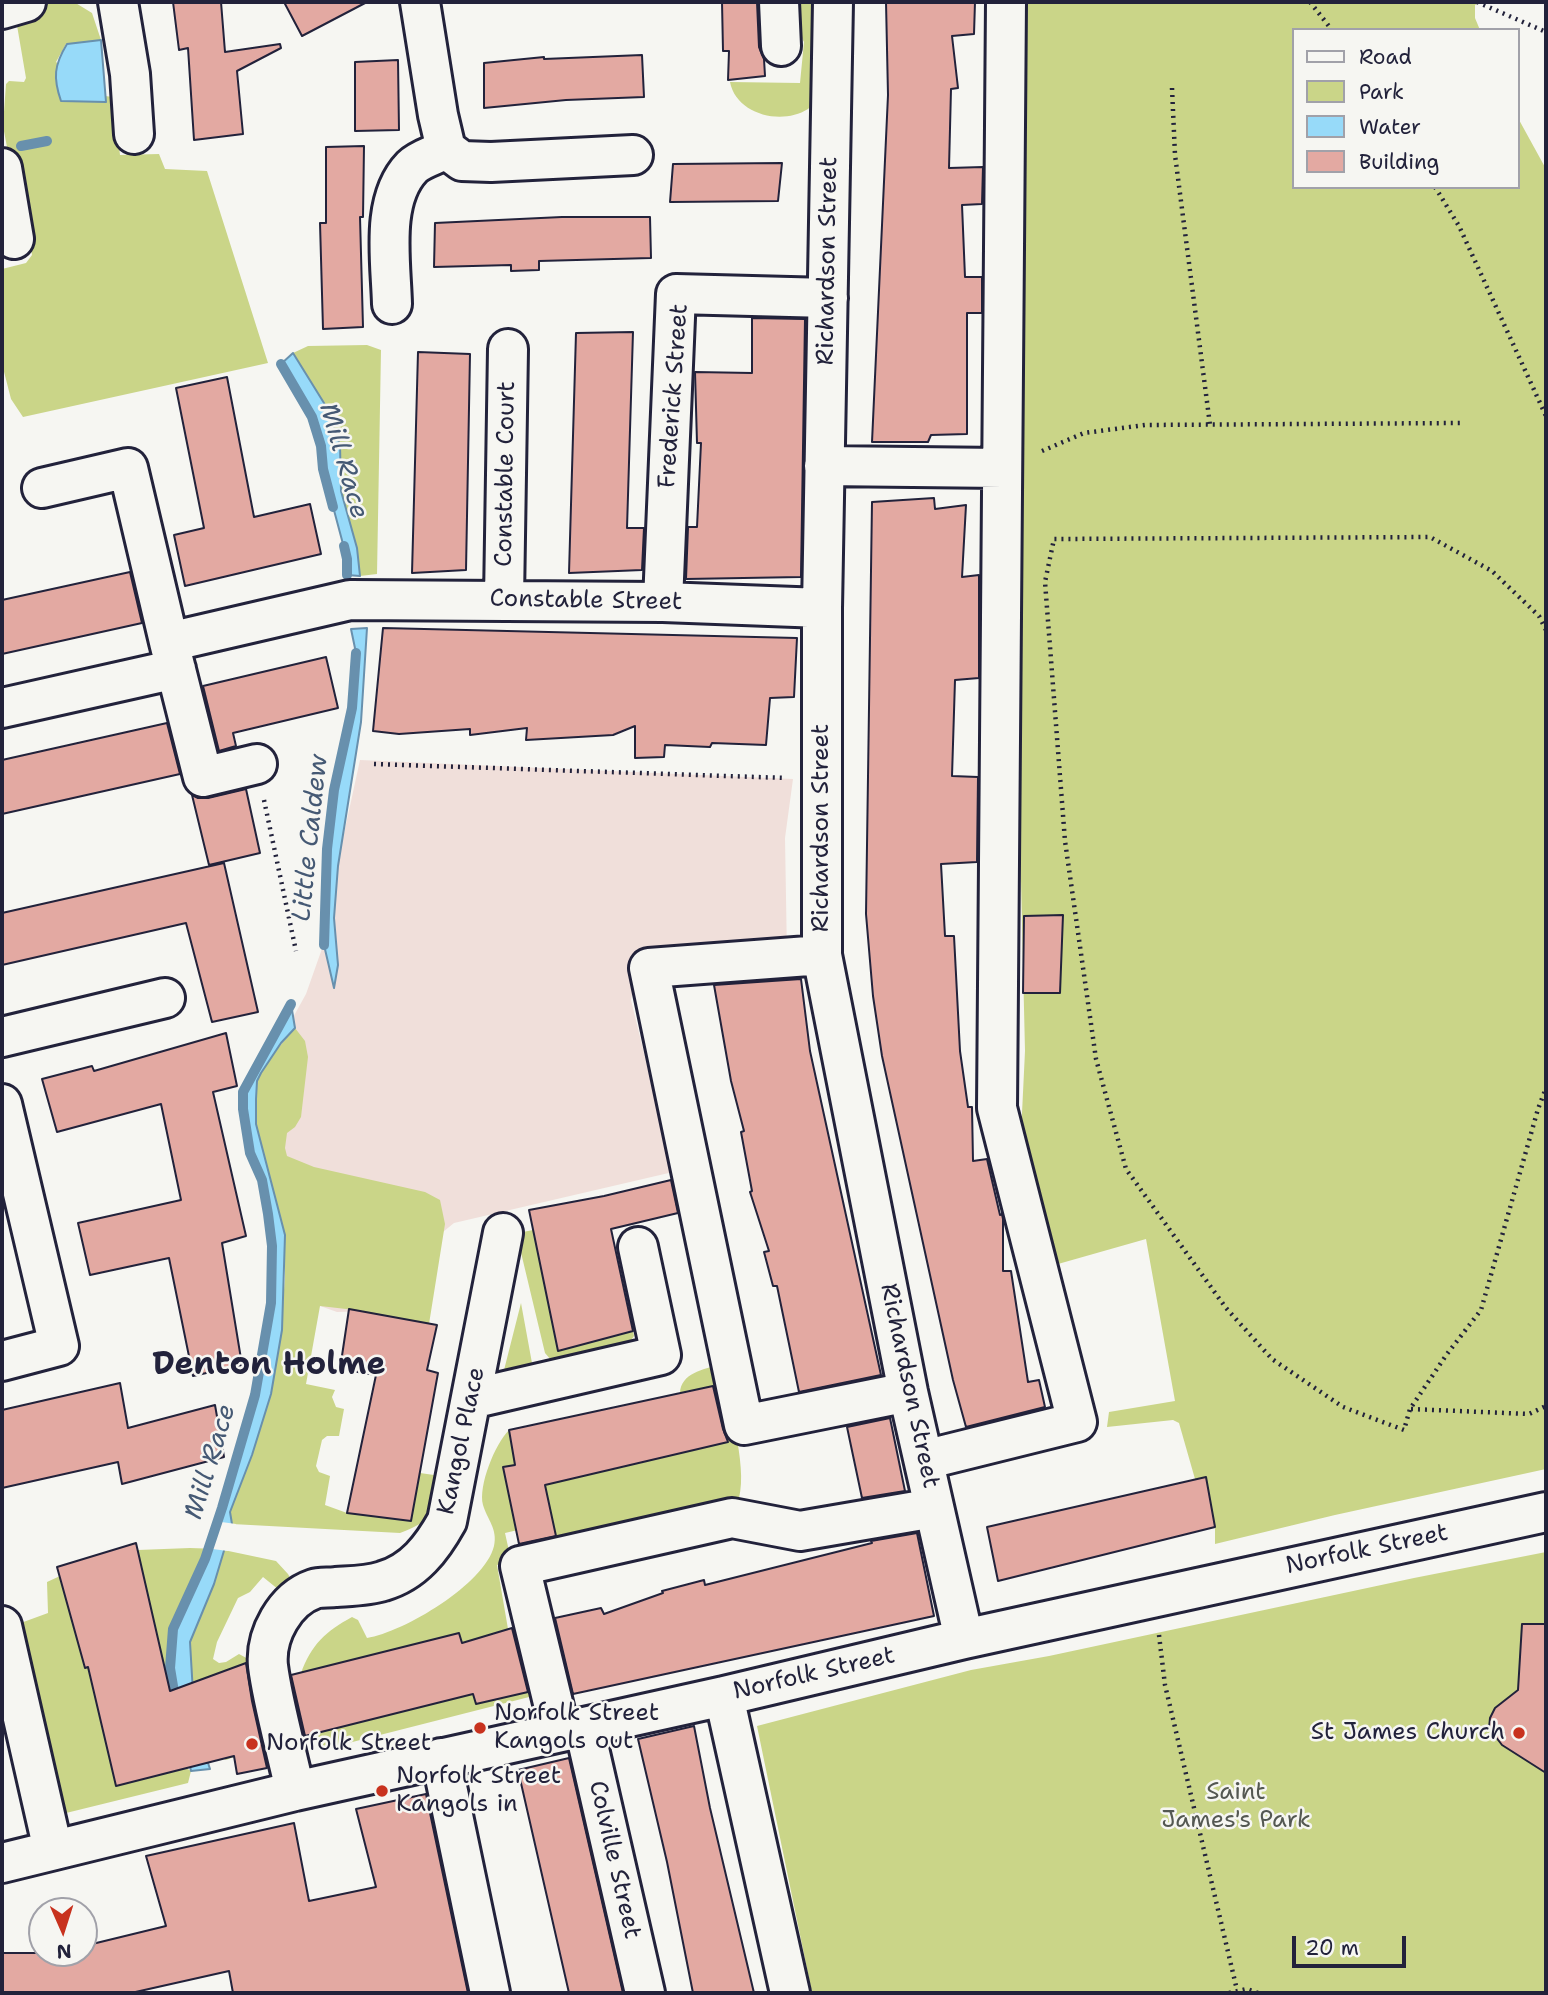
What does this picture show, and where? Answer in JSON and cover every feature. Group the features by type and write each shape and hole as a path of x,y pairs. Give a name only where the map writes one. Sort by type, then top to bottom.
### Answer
{"street":[{"path":"2,9 26,2"},
{"path":"118,2 130,74 134,134"},
{"path":"420,2 446,149 462,161 633,155"},
{"path":"779,2 780,46"},
{"name":"Richardson Street","path":"833,2 822,608 822,955 908,1392 964,1639"},
{"path":"924,1460 1077,1422 996,1108 1006,2"},
{"path":"392,304 390,215 397,189 413,166 446,149"},
{"path":"2,168 8,218"},
{"name":"Frederick Street","path":"663,602 676,294 828,298"},
{"name":"Constable Court","path":"504,599 508,349"},
{"path":"824,466 1002,468"},
{"path":"43,488 128,468 168,662 203,777 257,764"},
{"name":"Constable Street","path":"2,708 168,662 350,600 504,599 822,608"},
{"path":"822,955 649,968 744,1425 908,1392"},
{"path":"2,1037 165,998"},
{"path":"2,1104 12,1189 59,1346 2,1361"},
{"name":"Kangol Place","path":"295,1791 268,1664 270,1641 279,1619 295,1601 315,1588 385,1581 411,1567 433,1547 447,1521 503,1233"},
{"path":"471,1399 661,1355 638,1247"},
{"name":"Colville Street","path":"645,1993 572,1729 520,1566 732,1518 800,1531 934,1508"},
{"name":"Norfolk Street","path":"2,1863 295,1791 724,1696 1154,1596 1546,1512"},
{"path":"2,1626 53,1850"},
{"path":"724,1696 790,1993"},
{"path":"441,1758 490,1993"}],"path":[{"path":"1310,2 1330,28"},
{"path":"1476,2 1546,32"},
{"path":"1172,89 1175,155 1210,425"},
{"path":"1436,189 1459,226 1546,416"},
{"path":"1002,468 1084,433 1145,425 1462,423"},
{"path":"1546,630 1539,616 1492,571 1430,537 1054,539 1045,582 1069,868 1096,1059 1126,1169 1226,1308 1272,1359 1343,1408 1404,1430 1410,1409 1481,1310 1546,1087"},
{"path":"257,764 296,951"},
{"path":"374,764 764,779 822,778"},
{"path":"1410,1409 1529,1414 1546,1406"},
{"path":"1154,1596 1165,1685 1237,1990"},
{"path":"1229,1993 1247,1989 1258,1993"}],"shaded area":[{"path":"360,760 793,779 785,838 787,956 643,971 633,989 631,1000 673,1172 454,1223 443,1232 400,1310 337,1312 295,1297 254,1144 257,1100 266,1066 306,994 330,926 341,847"}],"green space":[{"path":"13,2 74,2 92,13 101,40 66,44 56,62 106,101 105,96 113,97 120,155 159,154 165,169 207,171 268,363 23,417 11,399 2,364 2,269 26,263 32,255 22,194 10,163 3,126 6,84 9,81 24,82 26,78"},
{"path":"792,2 819,2 820,96 808,109 797,114 761,114 741,102 730,82 800,83 804,42 798,30"},
{"path":"1018,2 1483,2 1475,5 1475,18 1479,28 1292,28 1292,189 1520,189 1520,122 1546,169 1546,1469 1215,1544 1215,1527 1206,1477 1195,1479 1179,1423 1173,1420 1107,1427 1109,1412 1175,1401 1146,1239 1051,1266 1021,1134 1025,1051 1019,796 1020,560 1023,522"},
{"path":"367,345 381,350 377,574 360,576 357,548 341,491 340,445 324,403 293,353 308,346"},
{"path":"295,1028 305,1041 308,1057 301,1117 287,1133 287,1156 314,1167 425,1192 440,1200 445,1224 429,1324 320,1306 306,1384 335,1390 332,1397 336,1407 344,1409 339,1436 327,1436 322,1440 316,1466 319,1472 330,1476 325,1505 347,1513 410,1521 420,1473 448,1477 436,1506 427,1518 400,1533 232,1524 230,1512 271,1394 281,1330 285,1277 285,1235 256,1124 257,1081 269,1059"},
{"path":"533,1230 558,1351 633,1331 634,1336 629,1343 562,1361 551,1360 545,1353 518,1240 518,1233"},
{"path":"521,1303 534,1374 502,1378"},
{"path":"720,1364 739,1450 739,1498 730,1504 558,1547 552,1522 505,1533 511,1560 497,1565 508,1629 462,1643 459,1633 301,1673 320,1640 352,1617 358,1620 367,1638 383,1634 441,1604 476,1576 487,1561 495,1540 483,1505 485,1477 498,1445 509,1430 515,1465 504,1467 526,1489 728,1441 714,1386 680,1393 681,1386 689,1377"},
{"path":"219,1549 276,1561 293,1583 284,1594 263,1577 250,1592 238,1598 217,1642 213,1659 219,1663 239,1654 252,1661 218,1673 234,1757 226,1760 215,1755 186,1768 191,1771 188,1783 62,1814 18,1624 48,1613 47,1582 60,1576 85,1668 160,1648 138,1550"},
{"name":"Saint James's Park","path":"1546,1552 1546,1993 812,1993 757,1726 971,1670"},
{"path":"536,1690 537,1695 321,1750 317,1733 473,1694 477,1704"}],"water":[{"path":"101,40 106,102 61,101 56,72 67,44"},
{"path":"293,353 324,403 340,445 341,491 357,548 360,576 347,575 347,559 312,417 281,364"},
{"path":"367,628 361,722 338,866 334,918 338,965 334,988 324,945 327,849 334,790 352,708 356,653 351,629"},
{"path":"291,1004 295,1028 281,1043 261,1073 257,1081 256,1099 256,1124 285,1235 282,1330 271,1394 230,1512 232,1524 214,1584 190,1642 193,1693 200,1738 210,1769 191,1771 170,1668 173,1629 205,1559 255,1395 271,1303 272,1246 262,1181 250,1153 243,1092"}],"pier":[{"path":"214,1521 236,1524 228,1551 205,1548"}],"building":[{"path":"173,2 221,2 225,52 280,44 281,48 237,71 243,134 194,140 188,48 179,50"},
{"path":"284,2 367,2 302,36"},
{"path":"722,2 757,2 759,47 764,59 765,76 728,80 729,51 723,51"},
{"path":"886,2 975,2 974,34 952,36 958,88 951,89 949,168 983,167 982,204 962,205 965,277 982,277 982,313 967,313 967,434 931,435 928,442 872,442 888,95"},
{"path":"642,55 644,97 566,100 484,108 484,63 544,57"},
{"path":"398,60 399,130 355,131 355,62"},
{"path":"364,146 363,217 360,217 363,327 323,329 320,223 326,223 326,147"},
{"path":"782,163 778,201 670,202 673,164"},
{"path":"562,217 650,217 651,258 539,261 539,270 511,271 511,265 434,267 435,223"},
{"path":"752,318 805,319 801,577 686,579 688,527 697,527 701,443 697,443 695,372 752,373"},
{"path":"633,332 627,528 644,528 642,570 569,573 576,333"},
{"path":"418,352 470,354 466,570 412,573"},
{"path":"227,377 254,517 310,504 321,554 185,586 174,535 204,528 176,388"},
{"path":"934,498 935,509 966,505 962,577 979,575 979,678 955,680 952,776 978,777 977,862 941,864 945,936 954,936 960,1051 968,1107 972,1107 973,1161 987,1159 1003,1219 1003,1271 1011,1271 1028,1382 1039,1380 1045,1407 966,1427 953,1380 882,1056 873,996 866,914 872,502"},
{"path":"130,572 142,623 2,654 2,600"},
{"path":"383,628 797,638 794,697 770,698 766,745 665,745 664,757 635,758 635,726 613,735 526,740 527,728 470,735 470,729 399,734 373,731"},
{"path":"326,657 338,708 233,733 236,746 219,751 203,686"},
{"path":"167,723 180,774 2,814 2,760"},
{"path":"246,789 260,853 209,865 192,795 208,798"},
{"path":"224,863 258,1012 212,1022 186,923 2,965 2,913"},
{"path":"1063,915 1060,993 1023,993 1024,916"},
{"path":"801,979 810,1051 881,1375 799,1392 777,1286 773,1286 764,1252 769,1251 750,1192 752,1191 741,1132 744,1131 731,1081 714,985"},
{"path":"226,1033 237,1086 213,1092 246,1236 222,1243 242,1365 193,1376 169,1258 90,1275 78,1223 181,1200 161,1104 57,1132 42,1079 92,1066 94,1071"},
{"path":"671,1180 678,1213 611,1229 633,1331 558,1351 529,1210"},
{"path":"349,1309 437,1325 427,1370 438,1373 411,1521 347,1513 376,1375 340,1369"},
{"path":"120,1383 128,1428 215,1405 224,1457 122,1484 118,1462 2,1488 2,1410"},
{"path":"713,1386 728,1442 545,1485 556,1536 519,1544 503,1467 515,1465 509,1430"},
{"path":"890,1418 905,1491 862,1498 847,1427"},
{"path":"1206,1477 1215,1527 998,1581 987,1527"},
{"path":"917,1533 934,1616 573,1694 555,1618 601,1608 604,1614 663,1593 662,1591 704,1580 705,1585 872,1543 871,1541"},
{"path":"136,1543 170,1691 246,1663 267,1768 237,1774 234,1756 116,1786 88,1667 85,1668 57,1567"},
{"name":"St James Church","path":"1522,1624 1546,1624 1546,1773 1502,1745 1489,1728 1495,1708 1518,1690"},
{"path":"512,1628 528,1692 476,1704 473,1694 305,1736 291,1675 459,1633 462,1643"},
{"path":"694,1726 710,1808 754,1993 693,1993 667,1862 638,1739"},
{"path":"569,1758 623,1993 569,1993 518,1770"},
{"path":"426,1794 468,1993 233,1993 229,1971 131,1993 2,1993 2,1953 28,1953 28,1967 98,1967 98,1943 166,1926 146,1856 294,1823 309,1901 376,1887 356,1809"}],"waterway":[{"path":"21,146 47,141"},
{"name":"Mill Race","path":"281,364 312,417 321,446 323,469 333,507"},
{"name":"Mill Race","path":"344,546 347,575"},
{"name":"Little Caldew","path":"324,945 327,849 334,790 352,708 356,653"},
{"name":"Mill Race","path":"176,1704 170,1668 173,1629 205,1559 222,1508 255,1395 271,1303 272,1246 268,1214 262,1180 250,1153 243,1092 291,1004"}],"place":[{"name":"Norfolk Street Kangols out","path":"480,1728"},
{"name":"St James Church","path":"1519,1733"},
{"name":"Norfolk Street","path":"252,1744"},
{"name":"Norfolk Street Kangols in","path":"382,1791"}],"district":[{"name":"Denton Holme","path":"269,1366"}]}
